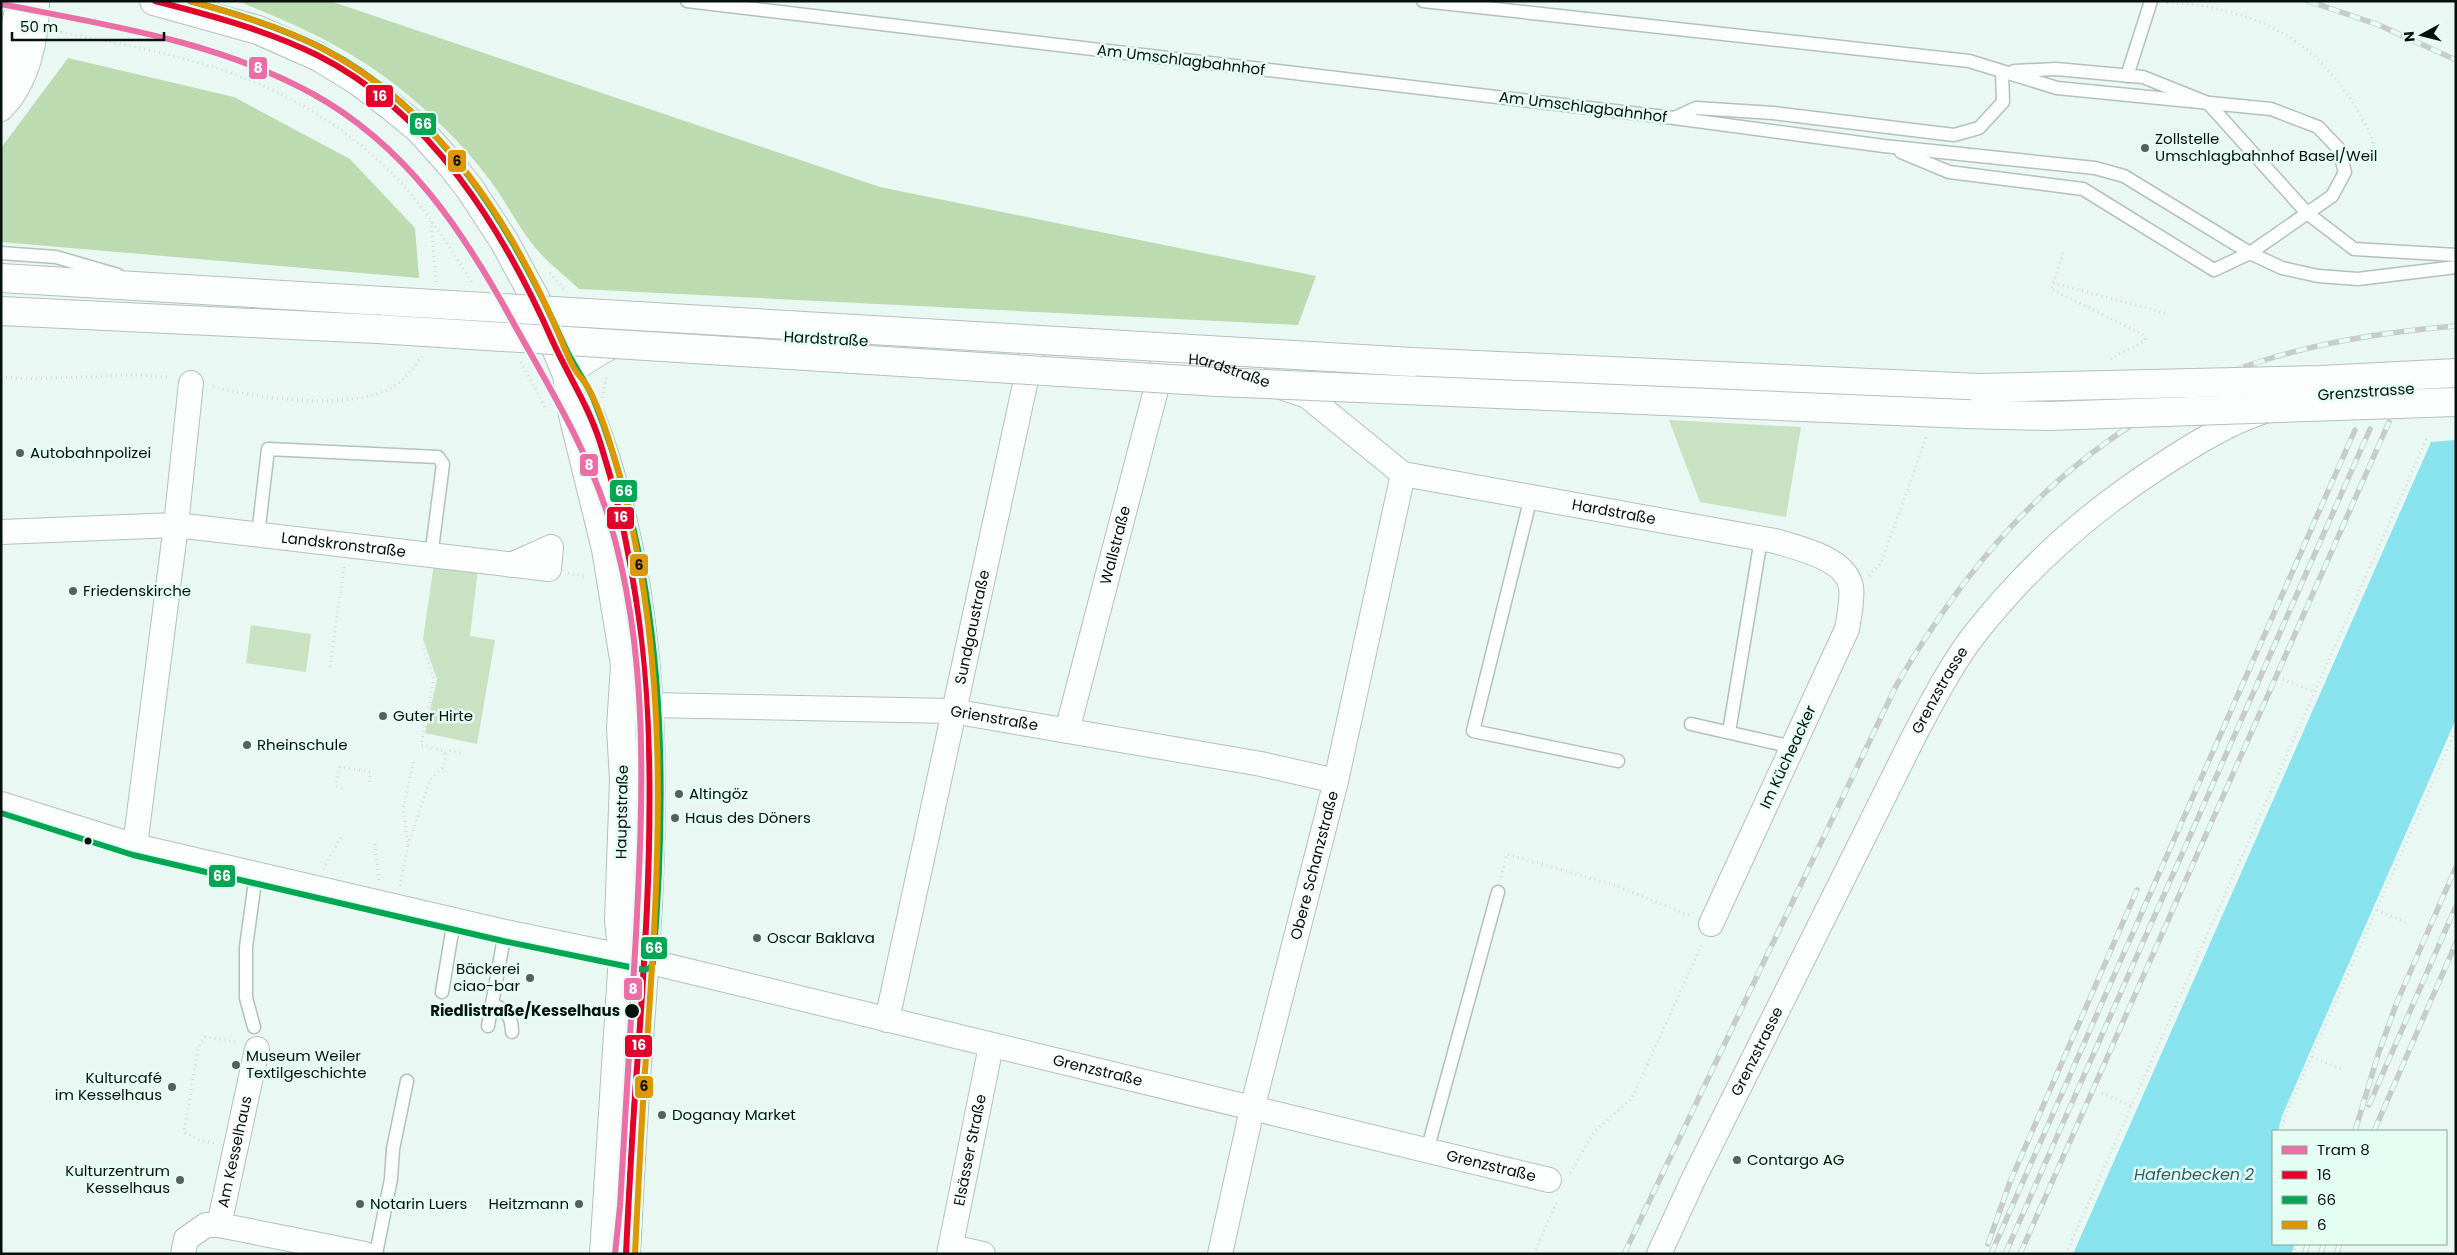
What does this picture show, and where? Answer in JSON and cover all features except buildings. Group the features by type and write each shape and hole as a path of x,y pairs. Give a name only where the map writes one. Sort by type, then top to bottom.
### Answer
{"main road":[{"name":"Hauptstraße","path":"154,1 258,30 319,57 358,81 420,130 452,166 504,241 536,300 568,375 582,396 614,491 634,584 649,705 652,824 634,958 604,1254"},
{"path":"1,278 384,300 641,318 894,330 1412,362 1979,388 2321,380 2456,373"},
{"path":"1,311 376,330 1208,381 1966,414 2050,416 2456,402"},
{"name":"Hauptstraße","path":"568,375 573,415 606,549 625,665 621,728 624,780 619,920 634,958 626,1254"}],"street":[{"path":"1,96 14,23 20,1"},
{"path":"1,109 11,100 24,78 35,27 37,1"},
{"name":"Hardstraße","path":"568,375 596,354 614,344 628,338 665,331 1203,360 1307,396 1403,474 1761,539 1819,555 1842,570 1851,586"},
{"name":"Sundgaustraße","path":"887,1020 952,711 1032,352"},
{"name":"Wallstraße","path":"1067,731 1164,358"},
{"path":"135,846 176,525 191,382"},
{"name":"Grenzstrasse","path":"1659,1254 1694,1178 1934,699 1973,636 2020,580 2097,509 2185,450 2239,420 2282,404 2327,393 2350,390 2456,387"},
{"name":"Obere Schanzstraße","path":"1220,1254 1252,1109 1336,781 1403,474"},
{"name":"Landskronstraße","path":"1,532 176,525 549,569"},
{"name":"Im Kücheacker","path":"1711,924 1847,629 1851,586"},
{"name":"Grienstraße","path":"649,705 952,711 1261,764 1336,781"},
{"name":"Grenzstraße","path":"1,804 135,846 505,932 634,958 1559,1183"},
{"name":"Am Kesselhaus","path":"219,1224 256,1039"},
{"name":"Elsässer Straße","path":"950,1250 991,1046"},
{"path":"183,1254 186,1239 206,1225 219,1224 306,1248 365,1254"},
{"path":"950,1250 983,1254"}],"lane":[{"name":"Am Umschlagbahnhof","path":"687,1 1674,118 1884,146"},
{"path":"1423,1 1968,62 2057,88 2271,109 2318,128 2338,148 2345,172 2332,196 2250,253 2214,270 2083,189 1949,172 1884,146"},
{"path":"2127,76 2151,1"},
{"path":"2002,72 2056,70 2143,77 2208,103 2307,213 2354,249 2456,255"},
{"path":"1674,118 1696,108 1773,113 1954,136 1979,128 2003,102 2002,72"},
{"path":"1884,146 2095,168 2124,176 2250,253 2282,268 2341,279 2380,278 2456,267"},
{"path":"1,253 56,257 162,287"},
{"path":"258,535 268,449 438,457 443,464 432,556"},
{"path":"1531,498 1473,731 1618,761"},
{"path":"1729,732 1761,539"},
{"path":"1691,724 1793,747"},
{"path":"256,874 246,946 246,998 256,1039"},
{"path":"1426,1151 1498,892"},
{"path":"442,992 454,920"},
{"path":"488,1026 505,932"},
{"path":"492,1004 503,1009 509,1016 512,1032"},
{"path":"376,1254 391,1179 393,1149 407,1081"}],"path":[{"path":"2157,1 2205,5 2244,16 2272,27 2299,43 2322,64 2355,107 2372,138 2372,151"},
{"path":"60,32 215,68 248,79 319,116 378,160 416,199 477,291"},
{"path":"431,220 436,285"},
{"path":"2063,253 2051,289 2144,335 2145,339 2142,343 2117,354 2109,364"},
{"path":"2053,283 2161,310 2166,313"},
{"path":"1,377 27,379 136,375 166,376 226,390 318,401 359,398 388,390 410,373 423,354"},
{"path":"526,371 550,417"},
{"path":"1851,586 1868,576 1881,563 1929,431"},
{"path":"2066,1254 2427,438"},
{"path":"330,667 347,546"},
{"path":"549,569 593,578"},
{"path":"422,645 434,679 421,745 445,753 450,751 462,752"},
{"path":"2284,679 2314,692"},
{"path":"2281,1130 2285,1116 2456,730"},
{"path":"388,905 430,780 445,764 445,753"},
{"path":"408,845 403,809 414,760"},
{"path":"342,788 336,786 340,766 371,772 369,782"},
{"path":"312,887 341,837"},
{"path":"375,844 388,905"},
{"path":"1498,892 1507,854 1617,886 1711,924 1632,1098 1594,1132 1559,1183 1534,1254"},
{"path":"2376,910 2405,922"},
{"path":"236,1146 199,1140 184,1132 198,1049 205,1037 247,1044 256,1039"},
{"path":"2312,1057 2341,1069"},
{"path":"2102,1093 2131,1106"}],"green space":[{"path":"237,1 330,1 880,187 1316,276 1298,325 579,289 535,248 497,190 477,164 448,131 417,102 370,66 345,51 320,37"},
{"path":"68,58 234,97 350,159 415,228 419,278 1,242 1,148"},
{"path":"1669,420 1801,427 1786,517 1700,502"},
{"path":"434,564 478,569 470,636 495,640 477,744 425,733 437,679 423,639"},
{"path":"251,625 311,634 306,672 246,663"}],"water":[{"name":"Hafenbecken 2","path":"2456,440 2456,719 2282,1116 2278,1130 2272,1130 2272,1245 2295,1245 2291,1254 2073,1254 2431,442"}],"railway":[{"path":"2308,1 2379,25 2456,60"},
{"path":"1624,1254 1896,686 1950,602 2012,526 2046,491 2084,459 2124,430 2210,380 2239,368 2330,343 2362,337 2456,326"},
{"path":"2020,1254 2389,422"},
{"path":"2005,1254 2370,429"},
{"path":"1991,1254 2355,430"},
{"path":"2355,1130 2378,1055 2397,1002 2456,867"},
{"path":"1988,1244 2010,1182 2137,890"},
{"path":"2369,1105 2456,906"},
{"path":"2374,1130 2456,943"},
{"path":"2304,1254 2308,1245"},
{"path":"2320,1254 2324,1245"},
{"path":"2336,1254 2340,1245"}],"tram line":[{"name":"8","path":"1,4 121,28 200,48 276,76 313,94 347,115 405,165 453,225 495,290 554,395 579,444 609,519 622,570 632,621 640,726 639,883 620,1206 615,1254"}],"transit line":[{"name":"16","path":"155,1 238,24 278,38 317,55 358,79 395,108 429,141 459,178 511,258 584,403 600,442 621,519 636,597 645,675 649,753 647,910 626,1254"},
{"name":"66","path":"1,813 133,855 503,941 644,970 650,968 653,963 658,892 660,820 660,748 656,677 648,606 635,535 617,466 590,391 568,354 545,303 522,259 497,217 469,176 437,138 403,104 364,74 322,48 290,33 257,21 190,1"},
{"name":"6","path":"190,1 277,28 327,51 366,75 402,104 435,135 491,207 515,246 537,287 571,363 591,392 602,419 630,518 645,596 653,674 657,753 658,832 655,912 635,1254"}],"place":[{"name":"Zollstelle Umschlagbahnhof Basel/Weil","path":"2145,148"},
{"name":"Autobahnpolizei","path":"20,453"},
{"name":"Friedenskirche","path":"73,591"},
{"name":"Guter Hirte","path":"383,716"},
{"name":"Rheinschule","path":"247,745"},
{"name":"Altingöz","path":"679,794"},
{"name":"Haus des Döners","path":"675,818"},
{"name":"Oscar Baklava","path":"757,938"},
{"name":"Bäckerei ciao-bar","path":"530,978"},
{"name":"Riedlistraße/Kesselhaus","path":"632,1011"},
{"name":"Museum Weiler Textilgeschichte","path":"236,1065"},
{"name":"Kulturcafé im Kesselhaus","path":"172,1087"},
{"name":"Doganay Market","path":"662,1115"},
{"name":"Contargo AG","path":"1737,1160"},
{"name":"Kulturzentrum Kesselhaus","path":"180,1180"},
{"name":"Notarin Luers","path":"360,1204"},
{"name":"Heitzmann","path":"579,1204"}]}
